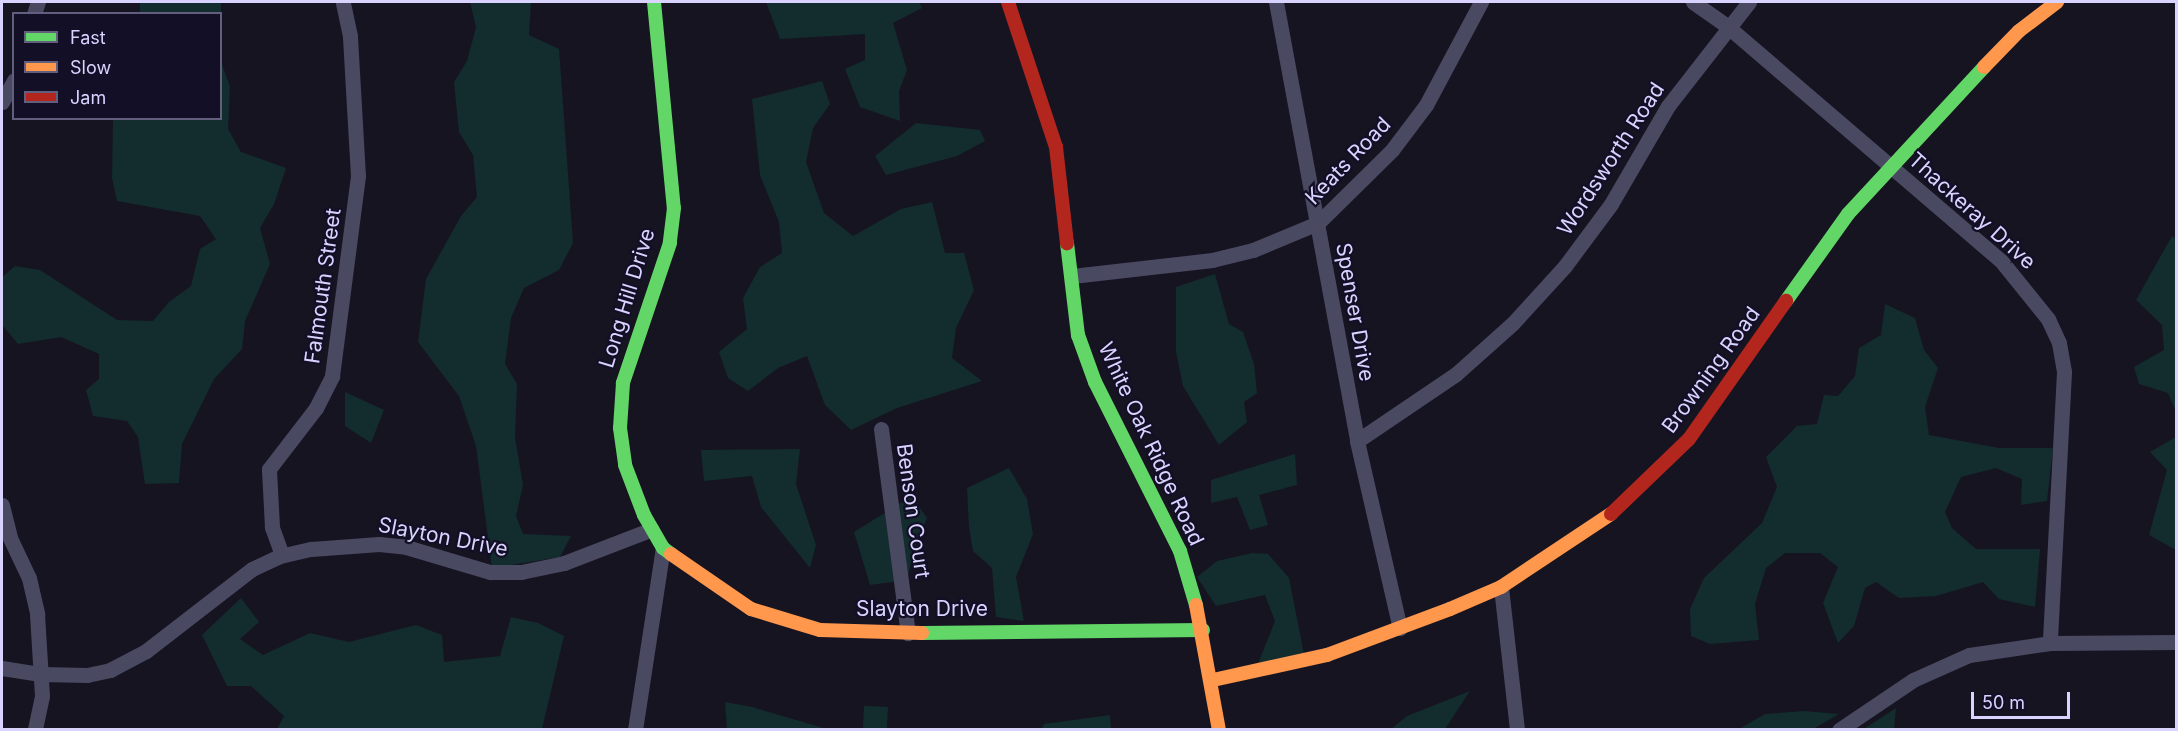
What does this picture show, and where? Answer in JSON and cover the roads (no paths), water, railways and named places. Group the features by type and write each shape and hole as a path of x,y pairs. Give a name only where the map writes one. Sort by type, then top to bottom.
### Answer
{"street":[{"name":"Falmouth Street","path":"282,555 272,527 269,469 275,457 316,408 332,376 358,176 350,36 343,2"},
{"name":"Long Hill Drive","path":"654,2 674,208 670,243 623,383 620,428 625,465 652,529 663,548"},
{"name":"White Oak Ridge Road","path":"1008,2 1053,137 1078,335 1095,382 1180,551 1203,630 1213,680 1219,729"},
{"name":"Spenser Drive","path":"1276,2 1357,441 1400,628"},
{"name":"Keats Road","path":"1072,276 1212,260 1253,250 1318,223 1392,150 1426,105 1481,2"},
{"name":"Thackeray Drive","path":"1693,2 1727,26 2002,262 2031,294 2059,343 2064,372 2050,643"},
{"name":"Wordsworth Road","path":"1357,441 1456,374 1513,323 1565,266 1611,204 1668,106 1727,26 1749,2"},
{"name":"Browning Road","path":"1213,680 1327,655 1400,628 1500,586 1614,512 1689,439 1848,214 2019,31 2057,2"},
{"path":"2,102 12,84"},
{"name":"Benson Court","path":"881,429 908,633"},
{"path":"2,505 10,538 29,578 37,614 42,696 35,729"},
{"name":"Slayton Drive","path":"2,668 41,674 87,675 110,670 155,644 252,569 282,555 344,544 378,544 406,547 490,572 521,572 564,563 652,529"},
{"name":"Slayton Drive","path":"663,548 751,609 820,630 908,633 1203,630"},
{"path":"635,729 663,548"},
{"path":"1500,586 1517,729"},
{"path":"1839,729 1912,680 1944,664 1970,655 2050,643 2176,642"}]}
